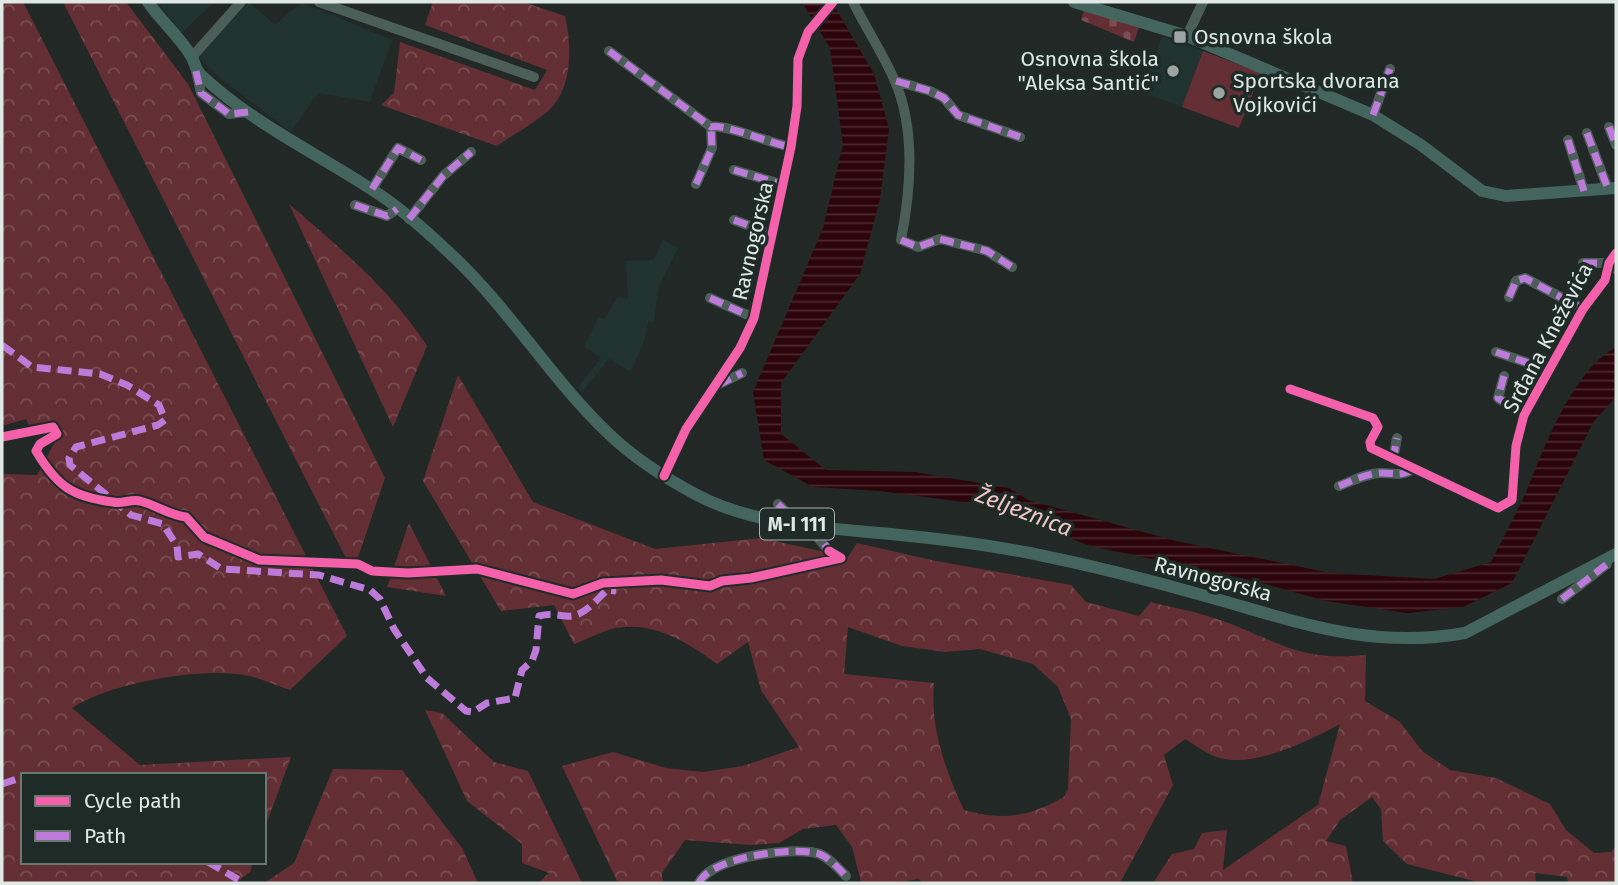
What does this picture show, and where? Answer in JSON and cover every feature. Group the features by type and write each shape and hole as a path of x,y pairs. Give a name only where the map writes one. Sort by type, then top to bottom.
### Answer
{"main road":[{"name":"Ravnogorska","path":"148,2 164,26 192,57 196,71 248,113 372,189 457,260 606,431 664,477 727,507 807,526 968,543 1032,554 1203,595 1361,638 1437,638 1465,633 1609,559"},
{"path":"1074,2 1186,36 1373,115 1421,145 1482,191 1506,196 1612,188"}],"street":[{"path":"192,57 241,2"},
{"path":"319,2 534,77"},
{"name":"Ravnogorska","path":"664,477 686,429 740,348 754,318 791,147 797,106 797,59 808,32 833,2"},
{"path":"853,2 895,81 906,129 910,174 901,240 918,247 940,239 987,251 1012,267"},
{"path":"1186,36 1203,2"},
{"path":"609,51 711,127 726,126 761,141 791,147"},
{"path":"1373,115 1390,69"},
{"path":"895,81 944,98 958,115 1020,137"},
{"path":"696,184 712,148 711,127"},
{"path":"1609,127 1616,145"},
{"path":"1587,133 1612,188"},
{"path":"1568,140 1584,191"},
{"path":"372,189 398,148 421,160"},
{"path":"409,219 443,177 471,152"},
{"path":"734,170 784,185"},
{"path":"355,205 387,216 397,209"},
{"path":"734,220 772,234"},
{"name":"Srđana Kneževića","path":"1290,389 1373,418 1378,427 1370,442 1371,448 1393,460 1497,508 1507,505 1513,500 1517,446 1524,415 1583,309 1613,266 1616,253"},
{"path":"1583,263 1613,266"},
{"path":"1509,297 1516,281 1525,278 1583,309"},
{"path":"710,298 754,318"},
{"path":"1496,352 1549,370"},
{"path":"715,387 741,373"},
{"path":"1504,376 1497,398 1524,415"},
{"path":"1393,460 1397,438"},
{"path":"1339,486 1369,475 1383,473 1399,476 1414,469"},
{"path":"778,504 793,519 804,521 829,551"},
{"path":"1562,599 1609,559 1616,571"},
{"path":"699,883 701,878 726,863 757,855 792,851 819,853 846,876"}],"shaded area":[{"path":"157,2 214,2 182,33"},
{"path":"249,2 275,25 301,2 392,40 370,102 318,93 291,132 222,80 197,56"},
{"path":"1162,36 1203,51 1182,107 1142,92"},
{"path":"663,240 678,248 658,289 654,322 648,322 645,339 631,372 609,359 582,392 578,387 601,358 584,346 599,317 604,319 618,297 628,299 626,261 654,260"}],"green space":[{"path":"2,2 23,2 347,636 290,690 249,676 207,673 133,684 109,691 72,708 140,765 291,757 266,825 266,773 21,773 21,864 252,864 251,871 236,883 2,883 2,474 37,475 57,438 34,436 26,419 2,426"},
{"path":"63,2 126,2 188,84 385,478 353,572"},
{"path":"433,2 523,2 565,16 569,40 568,66 562,91 556,102 542,116 497,146 381,105 394,93 400,42 535,90 547,70 425,25"},
{"path":"1084,9 1139,27 1134,42 1081,20"},
{"path":"1203,51 1261,73 1239,128 1182,107"},
{"path":"289,204 381,288 427,346 393,427"},
{"path":"458,375 533,502 655,549 761,538 848,557 857,543 936,561 1071,585 1086,602 1139,616 1151,602 1212,617 1306,653 1366,655 1365,701 1400,722 1422,751 1450,770 1496,778 1550,804 1566,830 1594,853 1611,852 1616,846 1616,883 1568,883 1567,877 1535,873 1536,883 1482,883 1407,864 1383,841 1381,809 1372,797 1340,820 1326,841 1346,846 1353,883 1153,883 1172,854 1194,849 1202,833 1227,830 1223,870 1318,805 1340,724 1295,746 1244,760 1228,760 1214,756 1185,739 1164,755 1173,785 1120,883 924,883 918,879 895,883 861,882 852,847 836,825 803,829 779,843 750,845 685,840 662,873 663,883 618,883 562,766 613,752 666,768 703,772 743,766 799,747 761,690 748,642 717,664 683,642 644,628 616,628 574,644 554,605 501,611 423,481","holes":["848,627 902,646 945,652 980,649 1033,664 1058,687 1071,719 1068,789 1064,797 1039,809 1015,815 991,815 964,810 940,748 934,716 934,683 844,674"]},
{"path":"409,523 446,596 387,587"},
{"path":"425,710 442,713 494,762 528,771 582,883 538,883 549,873 522,863 522,844 467,801"},
{"path":"333,769 402,770 462,848 478,883 264,883 294,863"}],"water":[{"name":"Željeznica","path":"802,2 832,2 874,74 889,129 880,199 860,274 781,383 781,434 826,470 915,472 1009,488 1028,500 1176,541 1330,573 1434,579 1491,562 1523,499 1562,411 1586,373 1616,347 1616,397 1594,421 1512,583 1463,607 1407,613 1326,601 1255,581 1091,546 971,503 880,491 813,487 764,460 753,392 823,228 843,145 830,48"}],"marked path":[{"path":"609,51 711,127 726,128 791,147"},
{"path":"1373,115 1390,69"},
{"path":"196,71 201,93 229,114 248,112"},
{"path":"896,81 944,98 958,115 1020,137"},
{"path":"696,184 712,148 711,127"},
{"path":"1609,127 1616,145"},
{"path":"1587,133 1608,189"},
{"path":"1568,140 1584,191"},
{"path":"372,189 398,148 421,160"},
{"path":"409,219 443,176 471,152"},
{"path":"734,170 784,185"},
{"path":"355,205 387,216 397,209"},
{"path":"734,220 772,234"},
{"path":"901,240 918,247 940,239 987,251 1012,267"},
{"path":"1583,263 1609,263 1613,266"},
{"path":"1509,297 1516,281 1525,278 1583,309"},
{"path":"710,298 754,318"},
{"path":"2,345 32,367 100,374 127,385 159,405 165,420 158,425 76,447 69,458 70,465 131,515 163,524 177,546 178,557 198,554 222,569 319,575 370,590 380,599 394,629 427,678 466,711 473,712 487,703 515,698 522,670 532,661 536,650 539,616 572,616 588,608 607,590 616,591"},
{"path":"1496,352 1549,370"},
{"path":"718,385 742,373"},
{"path":"1504,376 1498,398 1524,415"},
{"path":"1393,460 1397,438"},
{"path":"1339,486 1371,474 1401,474 1414,469"},
{"path":"778,504 793,519 804,521 833,554"},
{"path":"1562,599 1607,564"},
{"path":"2,784 21,778"},
{"path":"699,883 706,874 734,860 788,852 820,854 846,876"},
{"path":"211,864 244,883"}],"cycle path":[{"path":"664,476 686,429 740,348 754,318 791,147 797,106 798,59 808,32 833,2"},
{"path":"1290,389 1373,418 1378,427 1370,442 1371,448 1498,508 1512,500 1516,446 1524,415 1583,309 1605,280 1609,263 1616,253"},
{"path":"2,437 53,427 57,434 40,444 36,451 51,473 67,488 99,500 140,501 186,517 204,537 259,560 358,564 372,571 408,573 477,569 573,594 603,583 661,580 710,586 722,581 751,578 841,558 829,551"}],"place":[{"name":"Osnovna škola","path":"1180,37"},
{"name":"Osnovna škola \"Aleksa Santić\"","path":"1173,71"},
{"name":"Sportska dvorana Vojkovići","path":"1219,93"}]}
